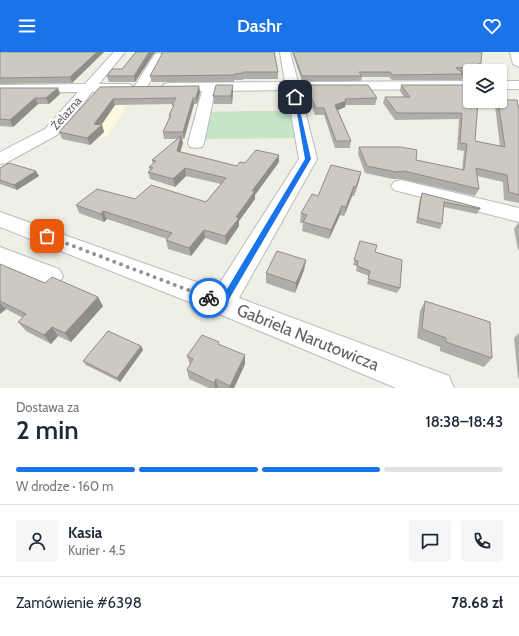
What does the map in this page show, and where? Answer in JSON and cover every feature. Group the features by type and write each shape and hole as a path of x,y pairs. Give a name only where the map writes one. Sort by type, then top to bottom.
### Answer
{"street":[{"name":"Żelazna","path":"0,159 51,132 120,52"},
{"path":"222,303 308,159 294,87 285,52"},
{"path":"140,88 159,56"},
{"path":"0,88 463,85"},
{"path":"507,85 519,85"},
{"path":"196,142 209,87"},
{"path":"401,186 519,215"},
{"name":"Gabriela Narutowicza","path":"0,219 222,303 437,388"},
{"path":"32,231 3,260 50,276"}],"shaded area":[{"path":"136,91 107,137 59,132 93,92"}],"green space":[{"path":"291,111 297,138 203,139 208,112"}],"building":[{"path":"0,52 97,52 70,77 0,78"},
{"path":"136,52 149,52 134,76 107,76 112,69 122,69"},
{"path":"163,52 274,52 278,72 243,72 234,75 150,76"},
{"path":"293,52 482,52 481,63 463,64 463,68 456,68 463,74 393,75 390,72 359,72 362,76 302,76"},
{"path":"216,85 233,85 231,96 213,96"},
{"path":"306,85 368,85 377,98 345,99 346,101 335,105 351,141 336,141 324,108 316,108"},
{"path":"401,85 463,85 463,108 477,108 475,141 505,147 499,108 507,108 507,100 517,100 519,110 519,195 509,192 507,175 476,168 479,189 404,171 396,172 367,166 359,147 401,147 417,150 416,160 464,170 467,144 460,143 462,113 397,113 385,97 410,97"},
{"path":"199,86 196,98 193,98 183,132 163,132 171,115 169,115 176,98 113,99 94,124 102,125 87,138 59,132 100,87"},
{"path":"0,88 58,88 46,98 35,98 10,120 0,119"},
{"path":"181,136 177,151 237,166 240,162 245,163 256,150 279,155 252,191 255,191 236,217 239,218 225,236 204,230 189,248 166,240 172,233 103,211 101,214 76,205 97,189 135,199 151,185 206,202 226,178 185,168 173,179 148,172 153,168 149,167 156,161 152,160"},
{"path":"9,163 36,171 14,185 0,180 0,168"},
{"path":"331,165 361,172 356,187 354,186 346,207 342,206 331,230 303,222 307,215 301,213 312,194 318,196"},
{"path":"422,193 480,209 444,202 442,224 418,218"},
{"path":"360,241 377,245 375,252 402,260 400,288 368,279 370,271 357,266 358,261 354,260"},
{"path":"277,251 306,260 296,283 266,273"},
{"path":"0,264 45,283 52,277 98,297 65,333 52,327 44,335 18,322 26,314 0,301"},
{"path":"425,301 490,322 492,358 446,342 446,338 422,329"},
{"path":"108,331 141,346 117,378 83,361"},
{"path":"202,335 219,342 218,344 245,355 230,386 216,379 214,383 187,370 193,359 187,356"}],"way so far":[{"path":"47,236 209,298"}],"route":[{"path":"209,298 222,303 308,159 295,97"}]}
